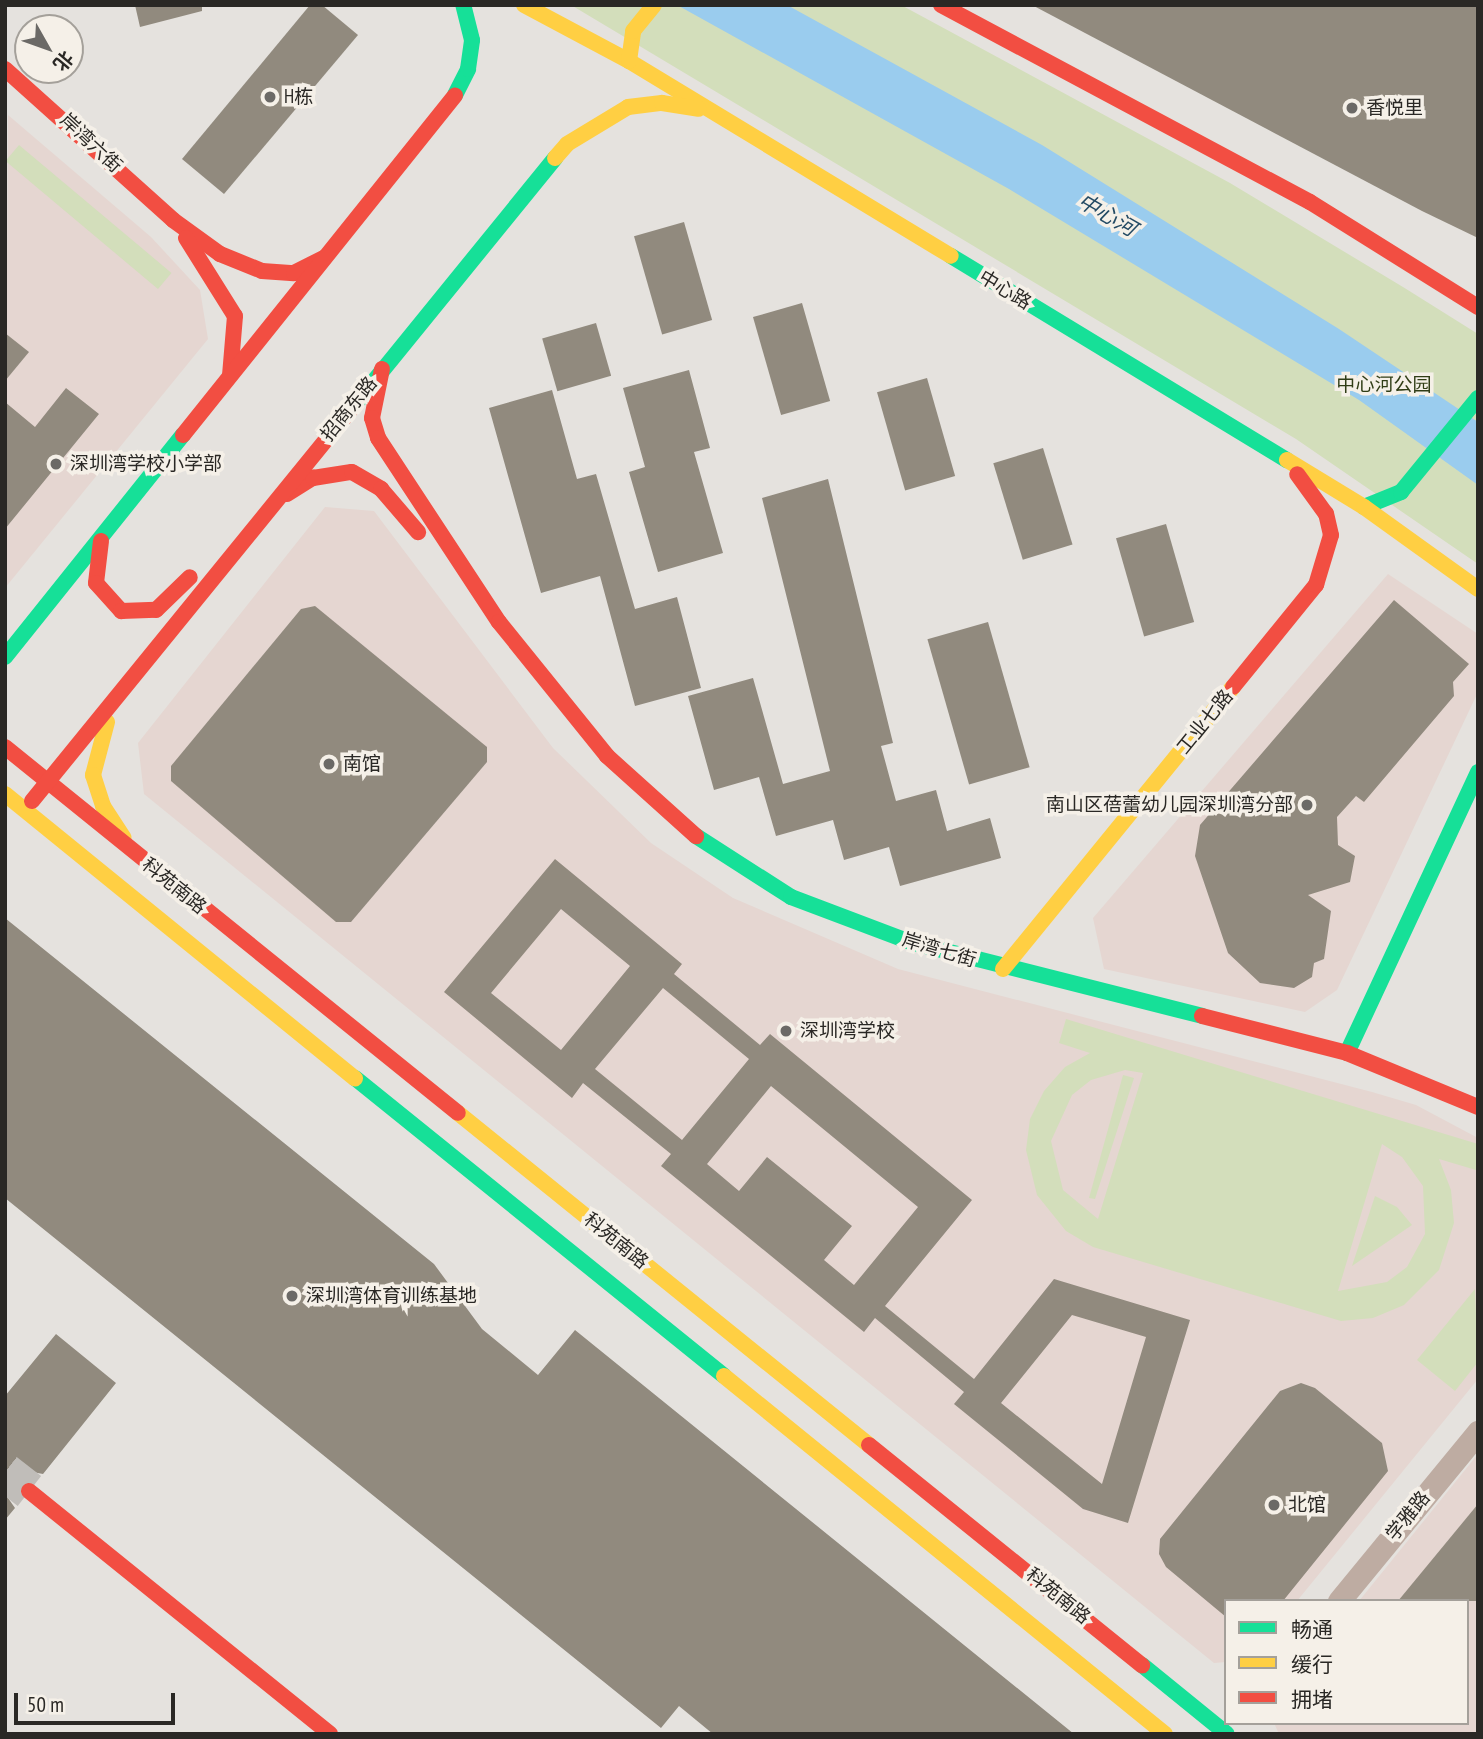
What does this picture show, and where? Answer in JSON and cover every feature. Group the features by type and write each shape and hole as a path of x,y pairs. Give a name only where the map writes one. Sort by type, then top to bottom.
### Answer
{"main road":[{"path":"5,657 455,95 468,69 472,40 463,5"},
{"name":"中心路","path":"524,5 629,61 1364,506 1478,589"},
{"path":"629,61 633,30 654,5"},
{"path":"941,5 1252,170 1433,277 1478,307"},
{"name":"岸湾六街","path":"5,69 75,126 173,220"},
{"name":"招商东路","path":"24,810 533,182 588,126 628,107 663,103 726,119"},
{"path":"173,220 220,254 262,271 294,273 328,256"},
{"path":"173,220 235,316 230,375"},
{"path":"1433,277 1478,295"},
{"path":"382,369 372,418 378,438 499,622"},
{"path":"1364,506 1377,506 1401,492 1478,398"},
{"name":"工业七路","path":"1003,968 1316,585 1331,535 1316,498 1284,460"},
{"path":"102,537 94,570 101,594 121,611 144,614 166,605 217,545 313,478 335,472 364,476 397,506 499,622"},
{"path":"5,645 40,615"},
{"name":"岸湾七街","path":"499,622 607,757 657,806 726,860 826,912 1003,968 1347,1053 1478,1107"},
{"path":"121,691 99,738 93,775 103,806 140,859"},
{"name":"科苑南路","path":"5,747 140,859 1228,1734"},
{"path":"1347,1053 1478,772"},
{"name":"科苑南路","path":"5,794 1165,1734"},
{"path":"29,1491 331,1734"}],"street":[{"path":"1455,818 1478,809"},
{"name":"学雅路","path":"1341,1599 1478,1432"}],"shaded area":[{"name":"深圳湾学校小学部","path":"8,115 151,237 200,290 208,339 5,588"},
{"name":"深圳湾学校","path":"325,507 374,511 553,748 651,843 733,898 898,969 1372,1092 1416,1105 1478,1138 1478,1379 1299,1599 1224,1599 1224,1662 1214,1663 144,794 138,743"},
{"name":"南山区蓓蕾幼儿园深圳湾分部","path":"1388,574 1478,634 1478,692 1337,990 1305,1012 1104,969 1093,918"},
{"path":"1478,1454 1478,1734 1279,1734 1275,1725 1469,1725 1469,1599 1361,1599"}],"green space":[{"name":"中心河公园","path":"571,5 901,5 1230,183 1403,287 1478,334 1478,564 1296,439"},
{"path":"19,145 171,273 158,289 6,161"},
{"path":"1066,1019 1478,1144 1476,1170 1439,1159 1451,1190 1454,1223 1439,1270 1404,1305 1373,1318 1341,1321 1093,1247 1066,1231 1037,1195 1026,1150 1030,1119 1044,1091 1065,1067 1090,1053 1059,1043","holes":["1125,1070 1143,1073 1098,1219 1063,1190 1051,1141 1072,1095 1091,1080","1382,1144 1402,1157 1423,1186 1425,1234 1407,1267 1387,1282 1338,1291"]},
{"path":"1123,1075 1134,1078 1095,1199 1089,1198"},
{"path":"1375,1196 1397,1207 1412,1225 1352,1266"},
{"path":"1475,1289 1478,1362 1455,1391 1417,1360"}],"water":[{"name":"中心河","path":"677,5 787,5 1042,145 1339,329 1478,422 1478,485 1359,400 1009,189"}],"building":[{"path":"135,5 202,5 202,11 140,27"},
{"name":"H栋","path":"310,5 322,5 358,35 224,194 182,159"},
{"name":"香悦里","path":"1032,5 1478,5 1478,238 1422,211"},
{"path":"684,222 712,320 662,334 634,236"},
{"path":"802,303 830,401 781,415 753,317"},
{"path":"596,323 611,376 557,391 542,338"},
{"path":"5,333 29,352 5,381"},
{"path":"689,370 710,448 694,452 723,553 658,572 629,472 645,467 623,388"},
{"path":"927,378 955,476 905,490 877,392"},
{"path":"66,388 99,414 5,529 5,402 35,427"},
{"path":"552,390 577,479 596,474 635,609 677,597 701,688 635,706 600,576 541,593 489,408"},
{"path":"1043,448 1073,545 1023,560 993,463"},
{"path":"828,479 893,743 881,746 896,801 936,790 947,831 990,818 1001,858 900,886 889,847 844,860 833,820 776,836 759,777 714,790 688,696 753,678 783,784 830,771 762,498"},
{"path":"1166,524 1194,622 1144,636 1116,538"},
{"path":"1394,600 1469,664 1453,682 1454,696 1364,802 1356,796 1337,817 1338,845 1355,856 1350,882 1308,895 1331,911 1324,959 1314,963 1312,977 1294,988 1260,983 1228,953 1195,856 1200,825"},
{"name":"南馆","path":"315,606 487,747 487,762 351,922 336,922 171,781 171,766 301,609"},
{"path":"988,622 1030,767 969,785 927,639"},
{"path":"555,859 682,964 674,974 760,1045 770,1034 972,1200 885,1306 974,1379 1054,1279 1190,1320 1128,1523 1083,1509 954,1404 964,1392 875,1318 864,1332 661,1166 671,1154 583,1083 572,1098 444,992","holes":["561,909 630,966 561,1050 491,993","663,988 749,1059 682,1140 595,1069","771,1086 918,1207 854,1285 824,1260 852,1226 767,1157 739,1191 707,1164","1072,1315 1146,1337 1102,1484 1001,1403"]},
{"name":"深圳湾体育训练基地","path":"5,918 434,1264 482,1329 538,1375 575,1330 1074,1734 713,1734 679,1706 661,1728 5,1198"},
{"path":"56,1334 116,1383 43,1474 22,1470 12,1478 8,1498 15,1508 5,1520 5,1396"},
{"name":"北馆","path":"1301,1383 1315,1388 1382,1443 1388,1471 1285,1599 1224,1599 1224,1615 1166,1567 1159,1554 1160,1539 1280,1391"},
{"path":"1478,1504 1478,1601 1400,1599"}],"tunnel":[{"path":"5,1472 29,1491"}],"traffic: fast":[{"path":"455,95 468,69 472,40 463,5"},
{"path":"352,408 555,158"},
{"path":"951,256 1287,460"},
{"path":"1364,507 1401,492 1478,398"},
{"path":"5,657 183,435"},
{"path":"1347,1053 1478,772"},
{"path":"696,836 791,897 910,942 1202,1016"},
{"path":"355,1078 724,1376"},
{"path":"1142,1665 1227,1734"}],"traffic: slow":[{"path":"524,5 629,61 951,256"},
{"path":"629,61 633,31 654,5"},
{"path":"555,158 567,144 628,107 662,103 699,109"},
{"path":"1287,460 1364,507 1478,589"},
{"path":"1003,969 1233,687"},
{"path":"107,722 93,775 103,806 124,838"},
{"path":"5,794 355,1078"},
{"path":"458,1113 869,1445"},
{"path":"724,1376 1165,1734"}],"traffic: jam":[{"path":"941,5 1310,202 1478,307"},
{"path":"5,69 173,220 220,254 262,271 294,273 324,258"},
{"path":"183,435 455,95"},
{"path":"186,238 235,316 230,375"},
{"path":"382,369 372,418 378,438 499,622 607,756 696,836"},
{"path":"32,801 352,408"},
{"path":"287,494 313,478 352,472 381,489 418,532"},
{"path":"1233,687 1316,585 1331,535 1326,514 1297,474"},
{"path":"101,541 96,583 121,611 156,610 190,577"},
{"path":"5,747 458,1113"},
{"path":"1202,1016 1347,1053 1478,1107"},
{"path":"869,1445 1142,1665"},
{"path":"29,1491 330,1734"}],"place":[{"name":"H栋","path":"270,97"},
{"name":"香悦里","path":"1352,108"},
{"name":"深圳湾学校小学部","path":"56,464"},
{"name":"南馆","path":"329,764"},
{"name":"南山区蓓蕾幼儿园深圳湾分部","path":"1307,805"},
{"name":"深圳湾学校","path":"786,1031"},
{"name":"深圳湾体育训练基地","path":"292,1296"},
{"name":"北馆","path":"1274,1505"}]}
